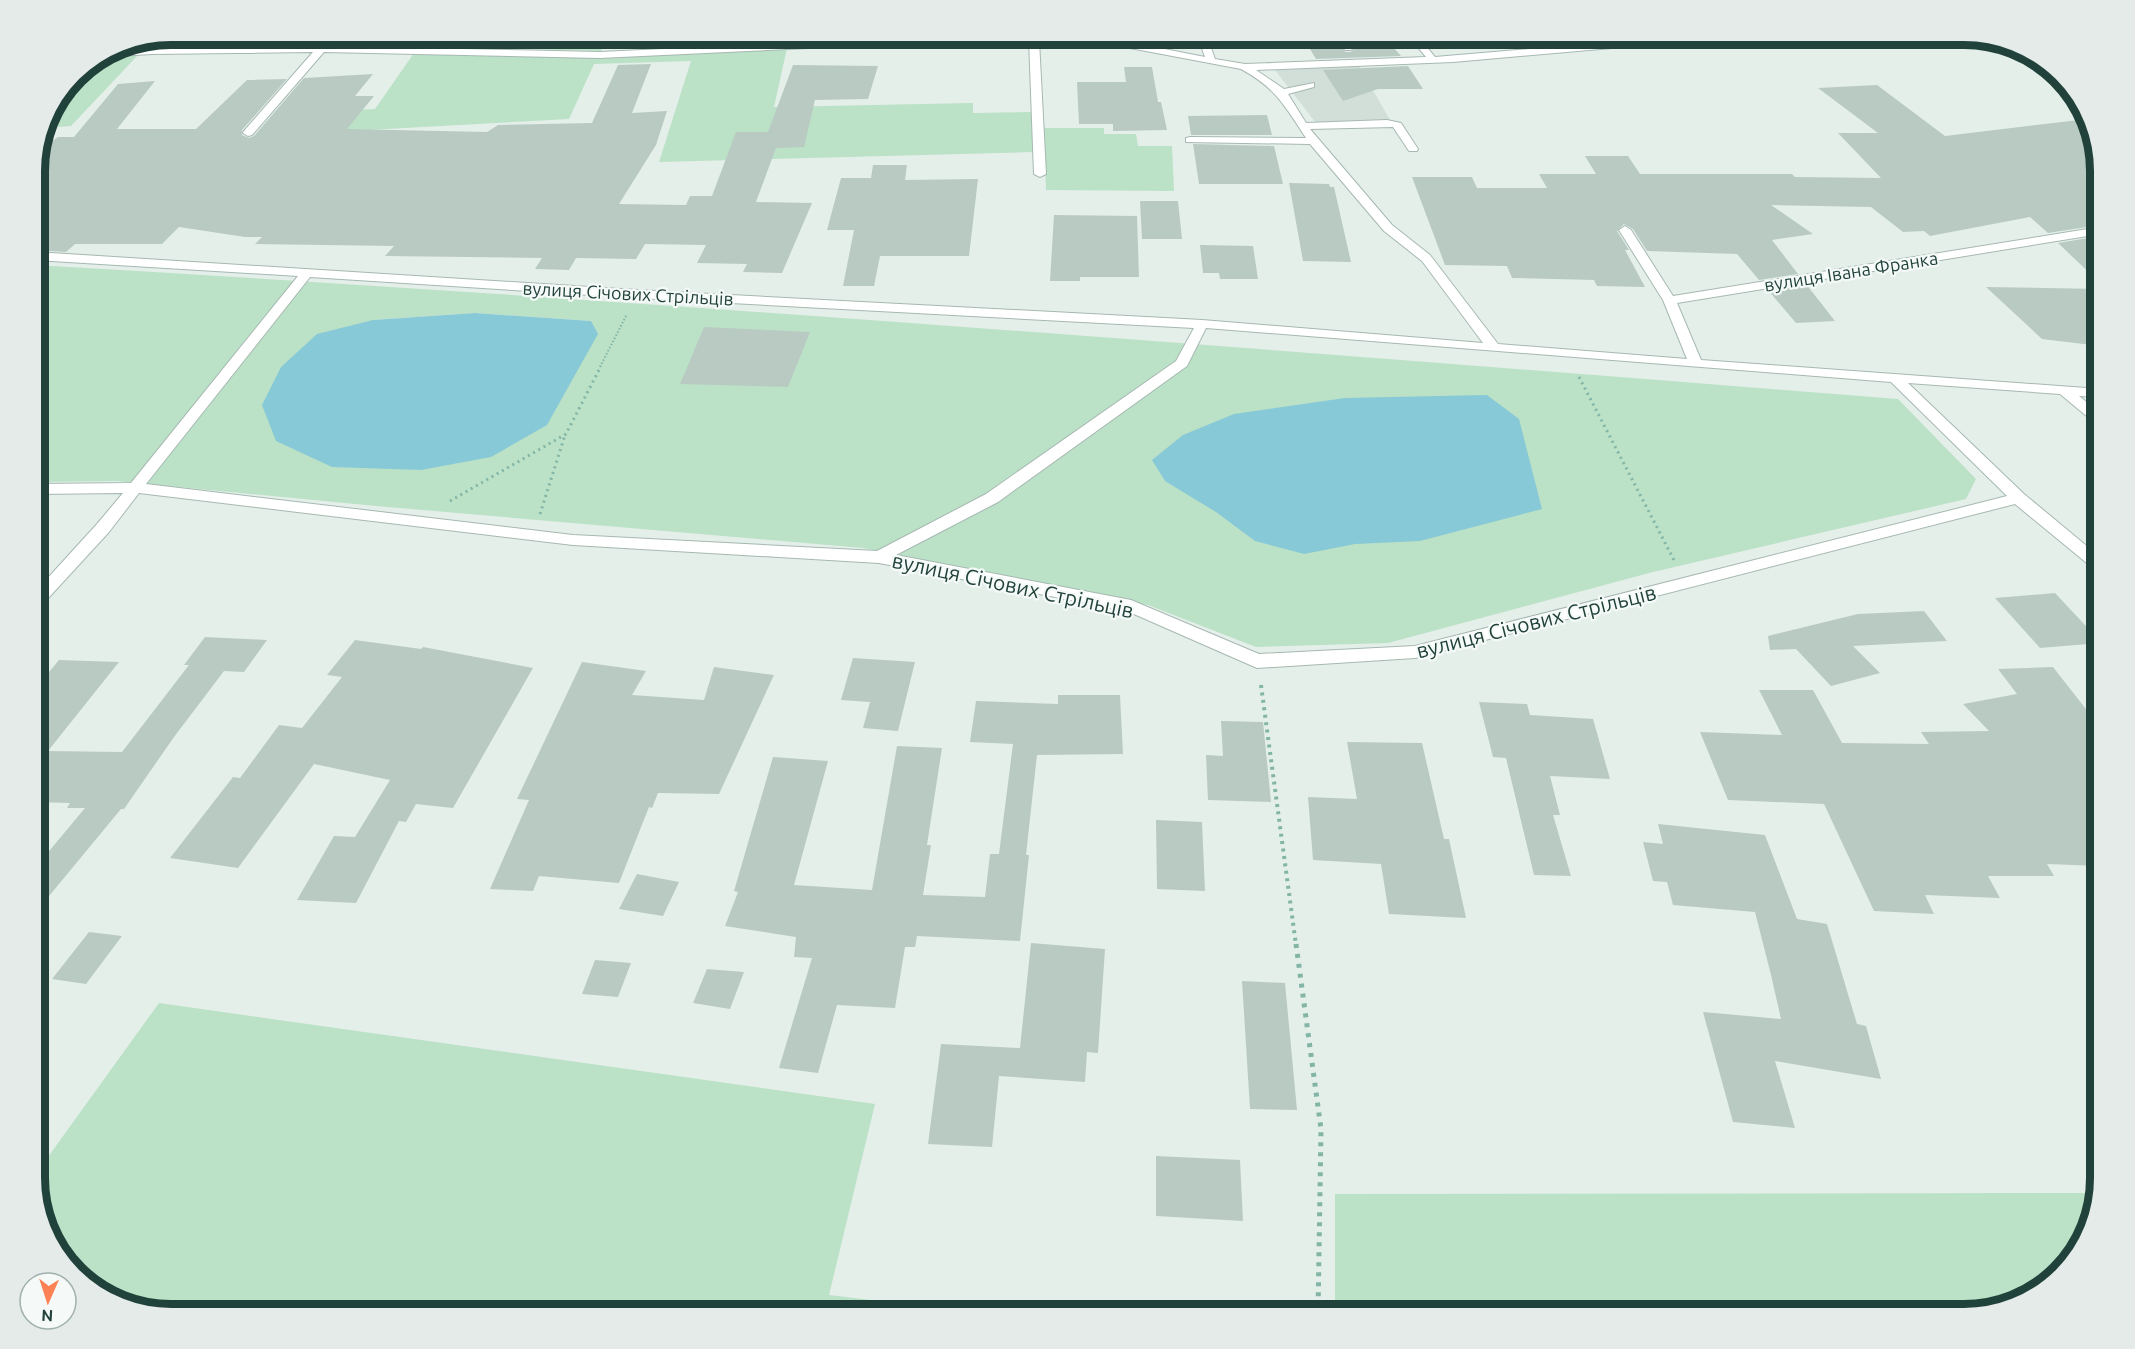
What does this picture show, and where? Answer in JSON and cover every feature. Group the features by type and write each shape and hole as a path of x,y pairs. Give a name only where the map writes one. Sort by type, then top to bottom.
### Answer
{"street":[{"path":"127,53 321,49 600,55 808,45"},
{"path":"1034,45 1040,174"},
{"path":"1130,45 1244,67 1433,60 1617,45"},
{"path":"1205,45 1211,60"},
{"path":"1420,45 1433,60"},
{"path":"248,133 321,49"},
{"path":"1244,67 1261,76 1282,93 1313,141 1388,228 1426,258 1494,348"},
{"path":"1282,93 1311,85"},
{"path":"1305,126 1387,123 1397,125 1413,149"},
{"path":"1190,140 1313,141"},
{"path":"1625,230 1669,300 1695,363"},
{"name":"вулиця Івана Франка","path":"1669,300 2090,232"},
{"name":"вулиця Січових Стрільців","path":"45,257 637,294 1202,324 1568,354 2090,392"},
{"path":"45,591 103,528 307,273"},
{"name":"вулиця Січових Стрільців","path":"879,557 992,498 1182,363 1202,324"},
{"path":"1894,377 2018,498 2090,557"},
{"path":"2063,390 2090,412"},
{"name":"вулиця Січових Стрільців","path":"45,489 135,488 573,540 879,557 1131,606 1257,661 1415,652 2018,498"}],"path":[{"path":"533,535 566,434 637,294"},
{"path":"1568,354 1686,584"},
{"path":"415,521 566,434"},
{"path":"1257,661 1321,1129 1318,1304"}],"shaded area":[{"path":"1359,66 1390,120 1316,123 1275,70"}],"green space":[{"path":"163,45 232,45 140,49"},
{"path":"294,45 603,45 601,51"},
{"path":"1428,45 1498,46 1431,48"},
{"path":"787,48 774,107 973,103 973,113 1031,112 1033,152 659,162 691,61 594,64 569,119 295,134 311,112 375,109 414,53 565,57"},
{"path":"139,54 71,126 53,127 66,101 76,88 101,66 123,55"},
{"path":"1044,128 1104,128 1104,134 1136,134 1138,146 1172,146 1174,191 1046,190"},
{"path":"45,266 734,310 1898,399 1976,479 1966,499 1653,572 1388,643 1256,647 1148,605 863,548 116,481 45,482","holes":["475,313 591,321 373,320"]},
{"path":"159,1003 875,1104 829,1295 906,1304 154,1303 138,1300 108,1287 82,1267 71,1255 55,1226 47,1203 45,1161"},
{"path":"2089,1193 2077,1234 2059,1261 2047,1273 2027,1287 1997,1300 1964,1304 1335,1304 1335,1194"}],"water":[{"path":"475,313 591,321 598,334 547,425 491,457 421,470 332,467 276,441 262,405 281,367 317,334 373,320"},
{"path":"1487,395 1519,419 1542,509 1420,541 1355,544 1304,554 1255,541 1216,512 1165,481 1152,460 1183,435 1234,414 1345,398"}],"building":[{"path":"1308,45 1340,45 1345,52 1351,52 1355,48 1353,45 1392,45 1401,56 1316,59"},
{"path":"651,64 632,113 667,111 656,145 619,204 686,205 690,196 712,196 736,132 768,132 793,65 878,66 868,99 815,100 804,147 776,148 756,202 812,203 782,273 743,272 747,264 697,263 706,245 645,244 636,259 576,258 569,270 535,269 542,258 385,256 394,246 255,244 262,237 245,237 179,227 162,244 75,244 66,252 45,251 45,163 47,145 58,137 74,137 118,84 155,81 117,129 196,129 247,80 287,79 242,130 242,135 249,138 254,136 304,78 373,74 355,96 374,96 347,129 487,132 498,125 592,123 618,65"},
{"path":"1408,66 1423,89 1378,89 1343,101 1323,70"},
{"path":"1124,67 1152,67 1158,102 1161,102 1167,130 1113,131 1113,124 1079,124 1077,82 1126,82"},
{"path":"1877,85 1945,136 2079,120 2086,138 2089,154 2090,227 2048,233 2030,217 1930,236 1924,231 1903,232 1871,207 1771,205 1813,234 1772,240 1798,274 1759,280 1737,254 1647,251 1633,229 1624,224 1617,231 1629,250 1625,250 1645,287 1597,286 1594,280 1512,278 1507,266 1445,265 1412,177 1472,177 1477,188 1547,188 1539,174 1596,174 1585,156 1628,156 1640,174 1792,174 1795,177 1881,178 1838,133 1878,133 1818,88"},
{"path":"1267,115 1272,135 1191,135 1188,116"},
{"path":"1193,144 1274,146 1283,184 1199,184"},
{"path":"873,165 907,165 905,180 978,179 969,256 880,256 874,286 843,286 854,230 827,230 841,178 871,178"},
{"path":"1289,183 1329,184 1330,187 1334,187 1351,262 1303,261"},
{"path":"1140,201 1178,201 1182,239 1142,239"},
{"path":"1054,215 1137,216 1139,277 1080,277 1080,281 1050,281"},
{"path":"2090,238 2090,273 2058,243"},
{"path":"1200,245 1253,246 1258,279 1220,279 1219,273 1203,273"},
{"path":"1806,284 1835,321 1796,323 1768,290"},
{"path":"1986,287 2090,289 2090,345 2042,339"},
{"path":"704,327 810,332 788,387 680,384"},
{"path":"2055,593 2090,630 2090,644 2040,648 1995,598"},
{"path":"1924,611 1947,641 1853,646 1880,673 1831,686 1796,649 1770,650 1768,636 1858,614"},
{"path":"205,637 267,640 244,672 224,671 124,809 121,809 45,901 45,856 85,808 67,808 70,803 45,802 45,677 59,660 119,662 48,751 122,752 189,665 184,665"},
{"path":"355,640 421,649 423,647 533,668 453,808 416,804 406,822 399,821 356,903 297,900 334,836 355,837 390,780 314,764 238,868 170,858 233,777 240,778 279,725 302,728 342,677 327,675"},
{"path":"853,658 915,662 898,731 863,728 870,702 841,700"},
{"path":"582,662 646,671 632,695 704,700 714,667 774,675 719,794 658,793 652,808 649,807 619,883 539,876 533,891 490,889 529,800 517,799"},
{"path":"2053,667 2090,714 2090,866 2047,864 2054,876 1988,876 2000,898 1925,895 1934,914 1874,911 1824,804 1728,800 1700,732 1782,735 1759,690 1813,690 1842,743 1929,744 1921,732 1989,731 1963,704 2017,694 1998,669"},
{"path":"1058,695 1120,695 1123,754 1037,755 1026,855 1029,855 1020,941 917,936 915,947 905,947 895,1008 837,1005 818,1073 779,1068 812,958 794,957 796,937 725,926 738,892 734,891 773,757 828,761 794,885 872,890 897,746 942,748 927,845 931,845 923,895 985,897 990,854 999,854 1013,744 970,742 976,701 1058,704"},
{"path":"1479,702 1527,704 1530,715 1593,719 1610,779 1550,776 1560,815 1553,815 1571,876 1534,875 1506,758 1493,757"},
{"path":"1221,721 1263,722 1271,802 1208,800 1206,755 1223,756"},
{"path":"1347,742 1422,743 1444,839 1449,839 1466,918 1389,914 1381,864 1313,860 1308,797 1357,799"},
{"path":"1156,820 1202,822 1205,891 1157,889"},
{"path":"1658,824 1765,835 1797,919 1827,924 1857,1024 1866,1026 1881,1079 1775,1061 1795,1128 1733,1122 1703,1012 1781,1019 1771,975 1755,912 1673,905 1667,882 1653,881 1643,842 1663,844"},
{"path":"637,874 679,882 663,916 619,909"},
{"path":"89,932 122,936 86,984 52,979"},
{"path":"1031,943 1105,949 1098,1053 1087,1052 1085,1082 999,1076 992,1147 928,1144 941,1044 1020,1048"},
{"path":"595,960 631,963 618,997 582,994"},
{"path":"707,969 744,972 730,1009 693,1003"},
{"path":"1242,981 1285,983 1297,1110 1250,1109"},
{"path":"1156,1156 1240,1160 1243,1221 1156,1216"}]}
